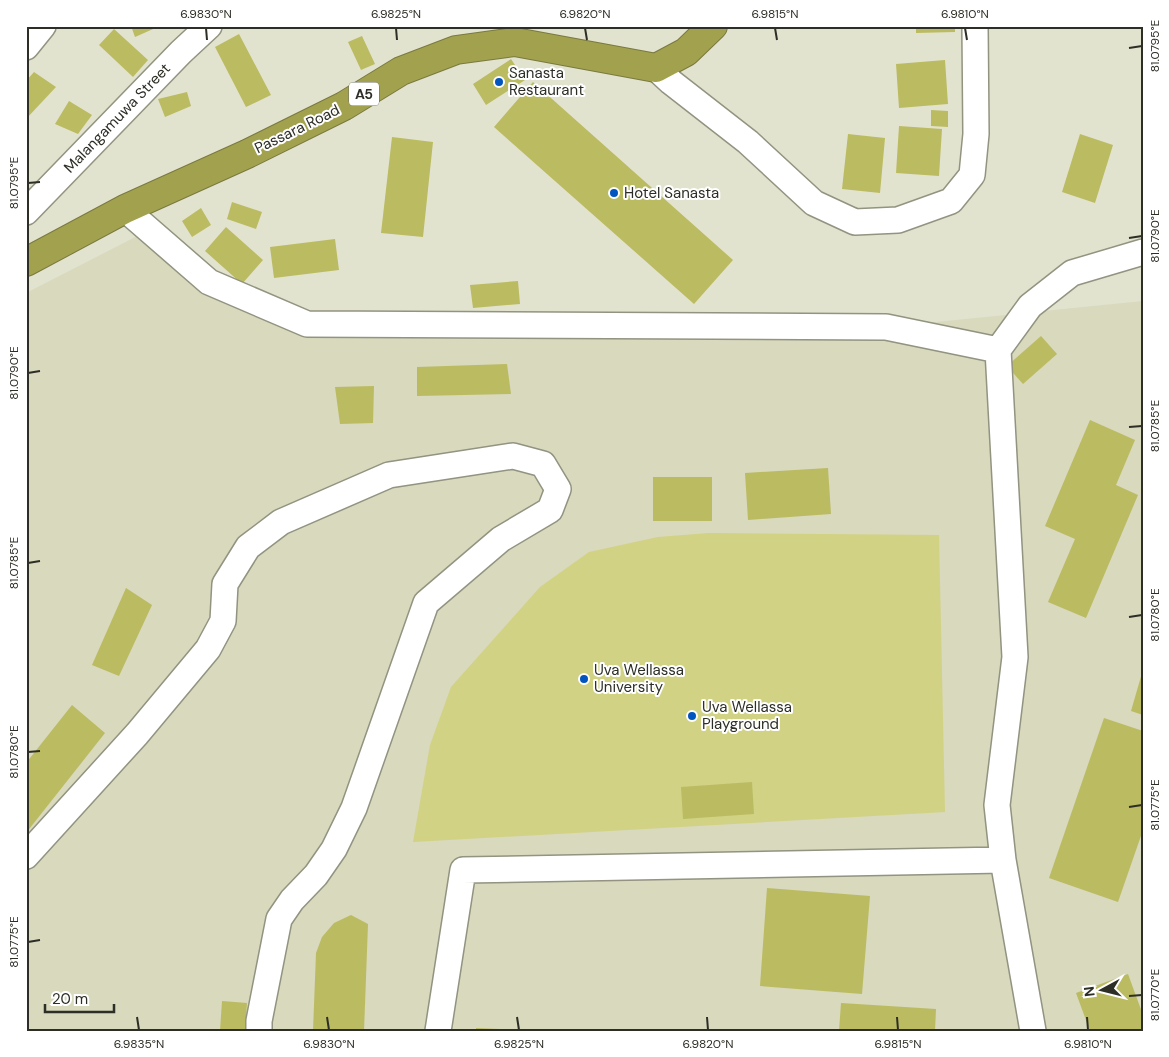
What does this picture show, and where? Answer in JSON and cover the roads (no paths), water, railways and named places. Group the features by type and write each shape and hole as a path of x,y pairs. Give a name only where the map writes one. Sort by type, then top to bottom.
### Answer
{"highway":[{"path":"656,68 686,52 714,26"},
{"name":"Passara Road","path":"26,262 125,209 247,154 344,106 401,71 456,50 515,42 656,68"}],"street":[{"path":"26,47 43,26"},
{"name":"Malangamuwa Street","path":"26,212 181,52 209,26"},
{"path":"656,68 671,82 748,142 814,203 855,222 898,220 951,201 972,175 976,134 975,26"},
{"path":"125,209 208,282 307,324 886,327 998,350"},
{"path":"1033,1031 1003,860 997,805 1015,657 998,350 1030,306 1072,273 1143,252"},
{"path":"26,856 137,734 208,649 223,620 225,584 248,547 281,522 389,474 513,456 543,464 558,490 550,510 501,539 426,603 354,808 334,849 316,875 292,900 279,919 259,1021 259,1031"},
{"path":"438,1031 463,870 1003,860"}],"place":[{"name":"Sanasta Restaurant","path":"499,82"},
{"name":"Hotel Sanasta","path":"614,193"},
{"name":"Uva Wellassa University","path":"584,679"},
{"name":"Uva Wellassa Playground","path":"692,716"}]}
